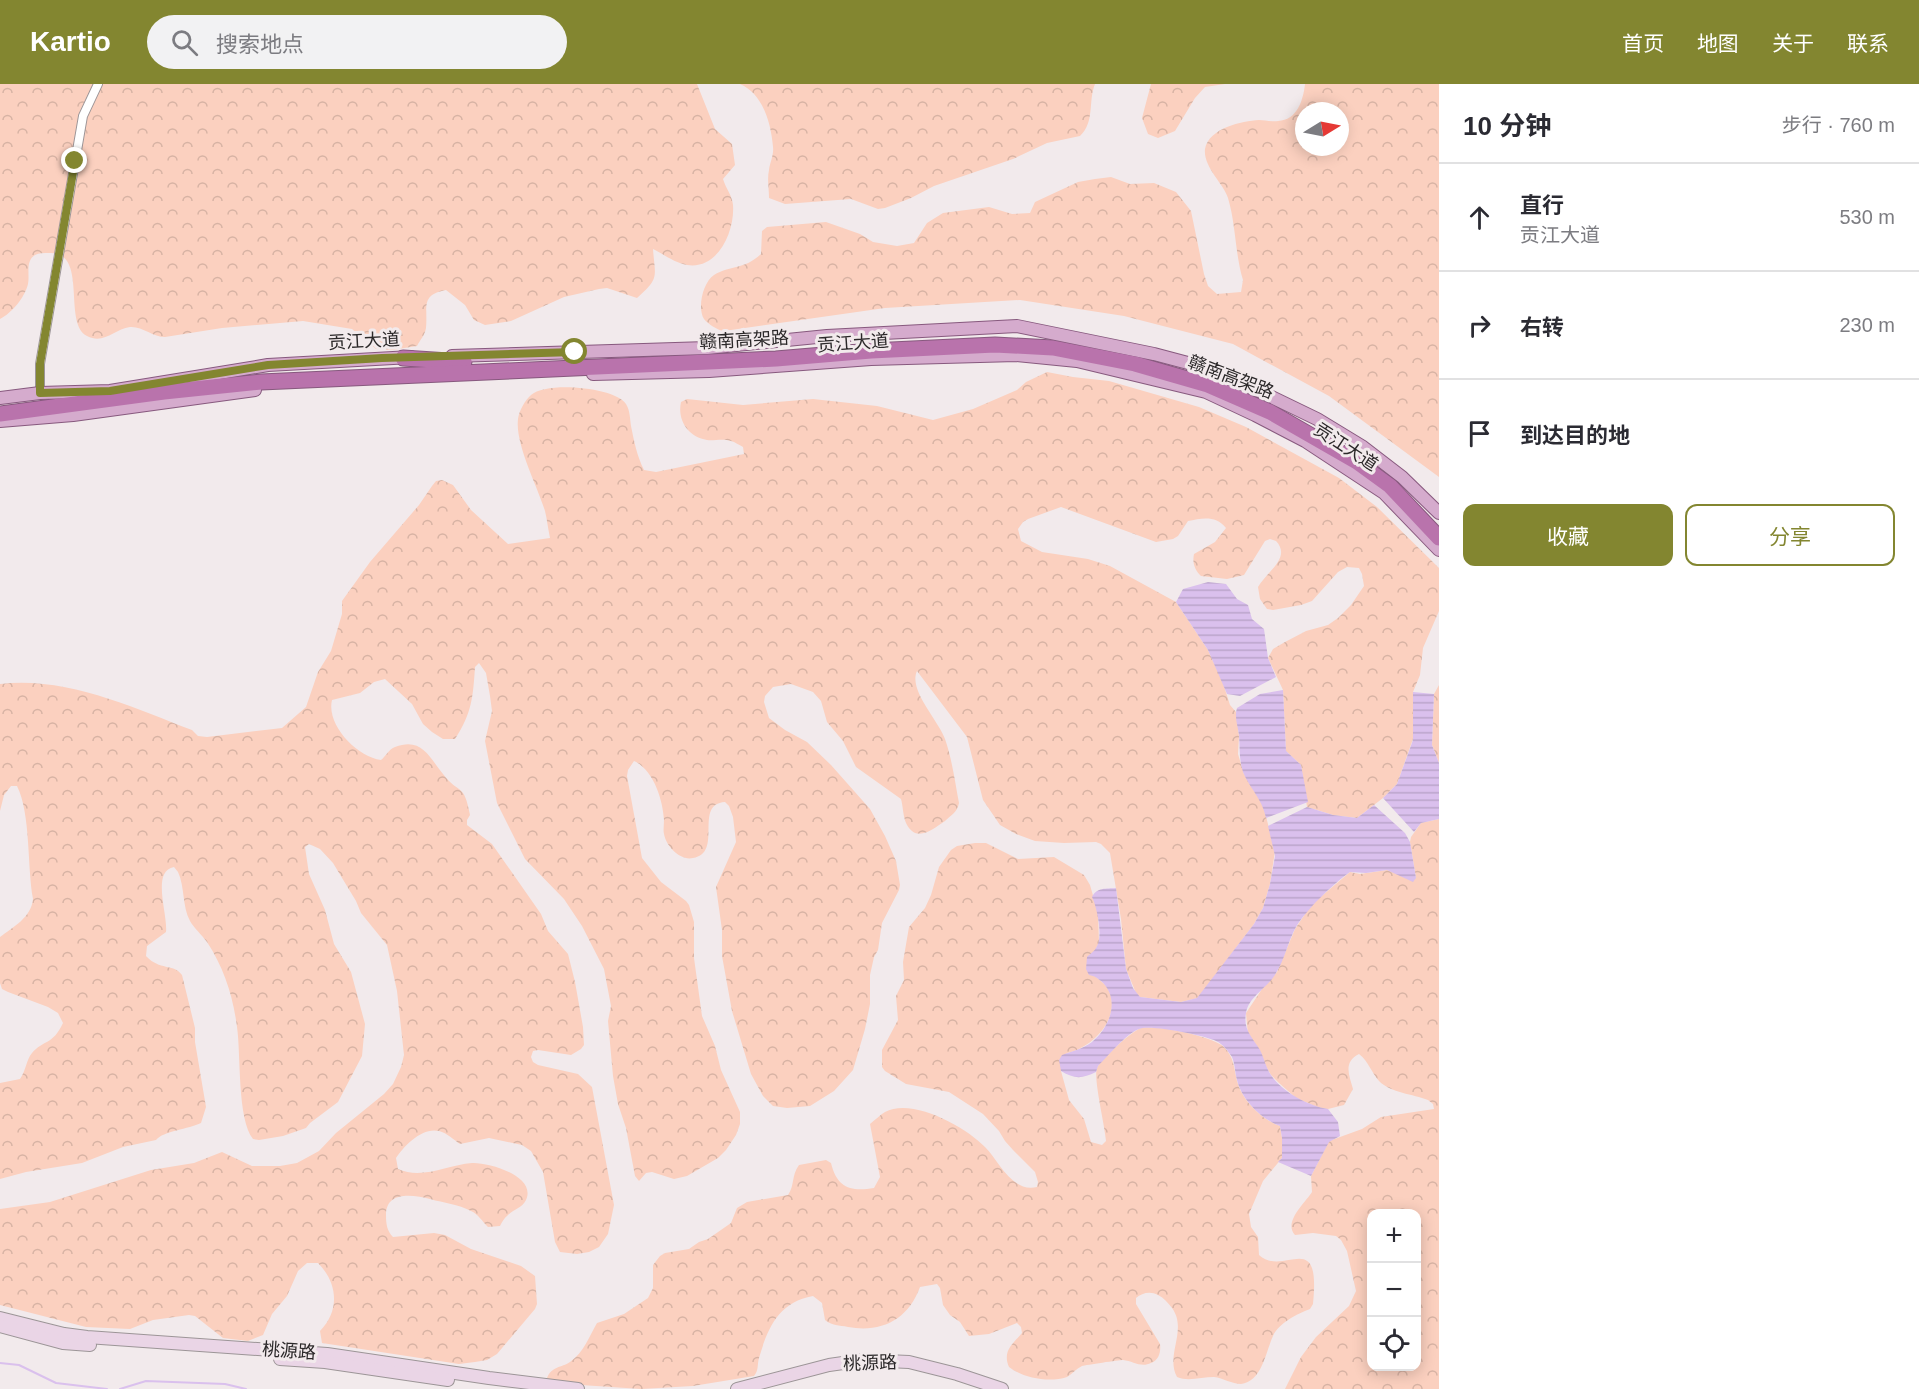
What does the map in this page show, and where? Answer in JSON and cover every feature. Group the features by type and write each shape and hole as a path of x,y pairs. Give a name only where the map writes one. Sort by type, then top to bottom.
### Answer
{"highway":[{"name":"赣南高架路","path":"0,414 164,392 261,382 464,367 833,345 1013,337 1062,342 1123,353 1201,374 1247,392 1306,421 1367,458 1412,496 1439,525"},
{"name":"赣南高架路","path":"0,407 259,375 776,359 870,351 995,345 1053,348 1135,364 1208,385 1270,412 1357,462 1390,486 1439,538"},
{"path":"403,358 464,367"},
{"path":"405,381 464,367"}],"main road":[{"name":"贡江大道","path":"0,398 40,393 110,391 268,365 707,348 827,336 1017,326 1154,354 1218,371 1317,419 1363,447 1402,477 1439,513"},
{"name":"贡江大道","path":"0,421 73,415 271,387 709,372 871,359 1016,355 1077,361 1206,392 1305,441 1384,493 1439,550"},
{"name":"桃源路","path":"0,1318 63,1334 87,1337 327,1354 578,1389"},
{"name":"桃源路","path":"0,1326 63,1343 325,1362 411,1376 520,1389"},
{"name":"桃源路","path":"737,1389 829,1365 864,1360 909,1362 957,1374 1002,1389"},
{"name":"桃源路","path":"769,1389 832,1372 863,1368 917,1372 975,1389"}],"street":[{"path":"40,393 40,364 83,116 98,84"}],"green space":[{"path":"0,84 697,84 715,129 732,144 735,165 723,179 733,205 731,226 716,255 698,265 678,262 653,249 655,272 653,281 637,298 607,288 599,289 564,297 511,321 485,325 474,320 465,305 446,290 438,292 432,295 427,303 425,331 417,346 392,350 376,349 352,329 303,321 222,328 165,337 130,327 104,338 93,338 80,329 76,317 72,275 68,263 61,255 43,253 32,258 24,294 13,309 0,319"},
{"path":"740,84 1095,84 1088,124 1080,136 1047,143 1013,159 934,186 911,198 878,209 851,199 785,204 769,198 768,173 773,150 768,119 755,95"},
{"path":"1151,84 1225,84 1205,87 1195,98 1175,131 1158,138 1148,134 1142,118"},
{"path":"1305,84 1439,84 1439,477 1329,396 1233,344 1124,316 1020,300 885,308 724,331 710,325 702,314 702,296 710,278 720,272 749,263 761,254 762,231 767,227 826,222 860,234 873,242 897,246 914,243 927,223 943,213 989,207 1012,214 1030,213 1035,202 1078,182 1111,177 1130,184 1154,183 1176,192 1191,211 1208,286 1217,294 1241,292 1243,280 1231,208 1226,193 1210,169 1205,149 1213,136 1227,127 1259,120 1285,120 1295,112 1295,156 1349,156 1349,102 1301,102"},
{"path":"1047,372 1109,381 1199,407 1246,427 1339,478 1377,507 1439,568 1439,611 1423,648 1420,675 1413,692 1413,739 1397,784 1357,818 1333,815 1307,807 1301,765 1286,751 1283,690 1268,658 1273,649 1285,642 1306,631 1328,625 1338,618 1351,605 1364,586 1359,568 1347,567 1338,572 1312,601 1273,610 1267,609 1260,599 1258,587 1279,559 1280,547 1276,541 1270,539 1265,541 1244,575 1227,579 1201,576 1197,571 1194,554 1215,542 1226,528 1213,519 1188,521 1178,536 1156,542 1061,507 1028,519 1018,529 1021,541 1042,552 1088,559 1110,566 1176,602 1208,650 1230,705 1236,712 1239,736 1238,754 1244,774 1263,805 1275,851 1270,884 1263,908 1254,924 1198,998 1181,1002 1140,997 1136,993 1126,969 1121,919 1110,853 1096,842 1035,841 1000,825 983,800 967,737 917,671 915,679 920,696 945,739 959,803 955,812 945,821 930,831 920,834 915,833 906,823 901,799 856,767 843,741 827,722 821,701 813,692 791,684 773,687 765,696 764,702 769,718 807,742 831,765 870,809 896,861 900,885 882,923 878,950 870,975 870,1004 865,1029 853,1070 834,1091 810,1106 787,1108 773,1106 763,1096 751,1074 732,1011 722,956 722,930 716,887 736,842 733,817 729,806 725,802 716,805 711,811 707,847 702,854 693,858 683,857 674,852 665,839 662,804 652,779 641,765 634,761 627,776 642,858 661,882 689,905 694,922 694,958 702,1016 715,1046 721,1070 740,1112 740,1124 736,1135 718,1158 687,1176 674,1179 652,1172 646,1173 639,1181 635,1176 613,1076 608,1021 611,1006 604,969 582,926 564,899 525,859 497,803 485,741 492,711 486,673 479,663 475,667 471,704 455,739 443,739 432,732 423,724 412,704 385,679 374,682 360,693 332,700 331,710 339,729 353,746 372,758 381,760 393,748 404,745 412,745 424,750 466,798 470,815 467,825 492,844 541,914 548,931 568,954 583,1027 584,1045 571,1055 538,1050 533,1051 531,1057 538,1065 578,1074 592,1087 614,1205 608,1234 599,1247 589,1252 577,1254 560,1252 555,1242 543,1172 531,1151 522,1145 489,1138 460,1144 445,1133 433,1131 414,1138 404,1148 396,1158 398,1169 416,1173 479,1163 499,1168 518,1177 527,1191 524,1203 510,1213 500,1226 488,1227 471,1211 416,1196 396,1198 387,1207 387,1224 393,1237 434,1233 445,1235 471,1249 521,1266 535,1276 537,1304 535,1309 497,1354 487,1360 459,1364 322,1343 320,1331 331,1315 334,1297 330,1279 318,1263 307,1263 298,1271 287,1296 272,1314 263,1335 248,1341 223,1338 195,1316 189,1315 153,1320 130,1329 86,1327 0,1305 0,1209 50,1202 151,1170 194,1163 222,1152 252,1166 280,1166 297,1163 319,1151 336,1133 384,1094 393,1084 404,1055 397,991 387,945 361,913 333,863 320,849 309,844 305,847 309,874 325,910 334,944 351,972 365,1024 362,1056 338,1102 306,1128 283,1136 253,1139 244,1117 237,1027 230,993 213,952 190,921 180,878 174,867 167,870 163,876 162,894 166,932 147,946 146,956 156,964 175,969 182,975 195,1028 195,1042 206,1107 201,1123 164,1134 156,1140 123,1147 82,1163 26,1172 0,1179 0,1083 20,1079 32,1053 52,1039 63,1023 58,1013 2,989 0,983 0,937 25,917 32,906 33,899 25,811 17,786 11,786 4,795 0,811 0,684 49,685 98,695 192,730 198,736 207,737 282,728 306,707 318,672 331,651 342,614 342,601 370,562 419,505 436,481 442,480 453,485 471,510 508,544 550,538 545,511 523,452 518,429 518,419 523,406 531,395 539,391 551,388 580,388 609,393 619,398 628,409 636,448 644,470 656,472 744,454 743,447 734,442 707,440 689,431 682,421 680,409 681,402 687,399 743,405 813,399 877,406 933,420 973,409 1017,390 1026,382"},
{"path":"1439,685 1439,763 1432,745 1434,694"},
{"path":"1439,819 1439,1389 1285,1389 1301,1357 1316,1337 1349,1306 1356,1291 1347,1251 1341,1240 1336,1236 1313,1233 1295,1235 1292,1230 1293,1219 1312,1192 1311,1176 1329,1141 1362,1129 1381,1117 1434,1109 1433,1104 1428,1100 1396,1091 1384,1085 1359,1054 1349,1065 1353,1089 1344,1105 1328,1109 1296,1098 1271,1075 1248,1035 1246,1013 1277,972 1295,929 1311,905 1350,872 1360,874 1387,870 1416,878 1411,837 1421,823"},
{"path":"986,843 1018,859 1054,857 1084,875 1090,885 1098,913 1099,943 1096,948 1095,976 1108,989 1112,999 1112,1010 1103,1029 1095,1038 1077,1050 1067,1053 1061,1071 1069,1100 1084,1119 1091,1142 1102,1145 1106,1141 1097,1068 1110,1052 1137,1030 1148,1027 1184,1032 1209,1039 1227,1051 1232,1059 1243,1095 1259,1114 1280,1126 1282,1138 1282,1158 1263,1181 1249,1214 1251,1227 1258,1237 1259,1255 1269,1261 1306,1260 1311,1267 1314,1280 1313,1304 1310,1309 1294,1316 1279,1327 1273,1336 1259,1372 1248,1382 1241,1384 1214,1377 1190,1379 1177,1377 1173,1360 1178,1325 1176,1316 1164,1299 1149,1293 1136,1298 1136,1304 1160,1344 1159,1355 1154,1362 1144,1365 1123,1360 1085,1365 1067,1377 1052,1380 1029,1377 1009,1367 1007,1361 1009,1348 1022,1333 1021,1327 1017,1323 989,1334 969,1336 960,1322 950,1315 943,1305 937,1284 920,1287 915,1298 901,1316 882,1326 871,1328 848,1327 828,1322 825,1320 822,1303 813,1296 791,1304 783,1310 771,1326 754,1376 693,1386 641,1389 551,1383 547,1378 549,1374 579,1354 597,1323 624,1314 648,1298 653,1288 653,1265 660,1256 689,1249 708,1239 731,1223 737,1208 747,1202 788,1195 799,1165 826,1160 831,1163 837,1178 846,1186 858,1189 874,1188 880,1177 870,1124 885,1112 896,1108 909,1108 938,1116 976,1139 1013,1181 1028,1188 1037,1187 1035,1172 983,1114 949,1092 906,1084 882,1067 882,1050 898,1020 896,996 904,980 903,962 909,927 925,908 939,867 951,850 957,846"}],"shaded area":[{"path":"1208,582 1226,584 1237,599 1248,605 1252,619 1264,629 1268,658 1276,677 1240,696 1227,694 1208,650 1176,602 1183,589"},
{"path":"1283,690 1286,751 1301,765 1308,802 1266,818 1262,805 1242,768 1236,711 1237,708 1260,694"},
{"path":"1413,692 1434,694 1432,745 1439,763 1439,819 1421,823 1414,832 1383,798 1397,784 1413,740"},
{"path":"1374,805 1405,833 1410,842 1416,878 1413,882 1387,870 1366,873 1350,872 1343,877 1301,920 1293,932 1276,973 1251,1002 1246,1013 1247,1029 1276,1081 1296,1097 1328,1109 1338,1122 1340,1136 1329,1142 1311,1176 1278,1162 1282,1158 1280,1126 1266,1119 1243,1095 1232,1057 1216,1041 1166,1029 1139,1029 1118,1045 1098,1066 1096,1072 1078,1077 1061,1071 1059,1060 1062,1055 1092,1042 1104,1029 1111,1013 1111,996 1107,988 1101,981 1089,975 1086,969 1087,957 1099,941 1099,921 1092,897 1096,892 1116,888 1126,969 1133,988 1140,997 1181,1002 1197,998 1254,924 1263,908 1275,856 1268,826 1307,807 1333,815 1357,818"}],"waterway":[{"path":"0,1363 19,1365 56,1383 107,1389"},
{"path":"120,1389 146,1381 225,1384 246,1389"}],"route":[{"path":"75,161 40,364 40,393 110,391 268,365 382,358 575,352"}]}
